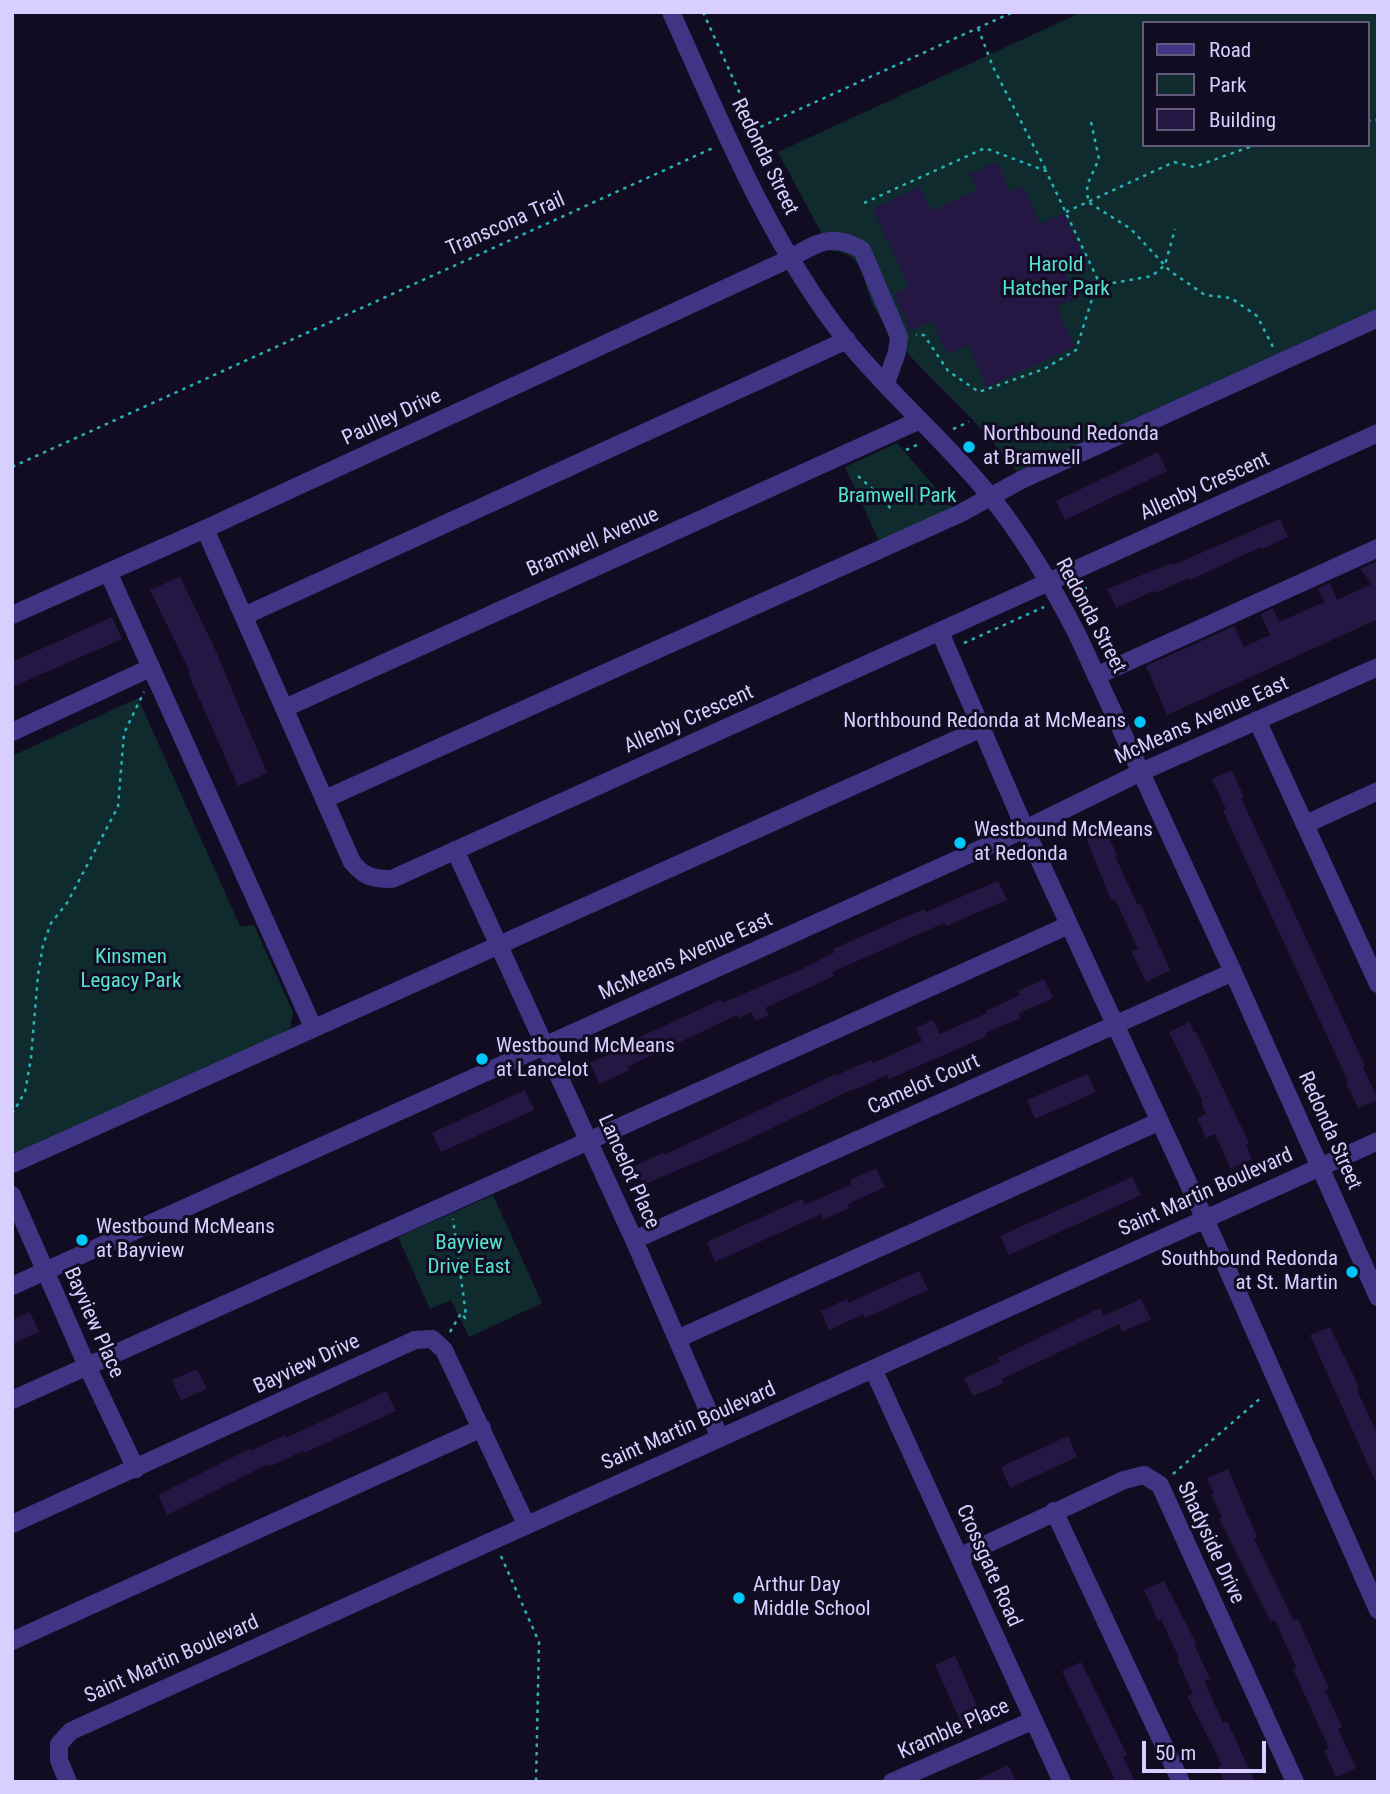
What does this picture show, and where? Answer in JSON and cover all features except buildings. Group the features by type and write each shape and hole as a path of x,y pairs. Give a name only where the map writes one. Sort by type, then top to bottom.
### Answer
{"street":[{"name":"Redonda Street","path":"671,12 729,141 789,259 847,341 990,496 1050,582 1233,972 1378,1297"},
{"name":"Paulley Drive","path":"12,615 205,529 789,259 819,242 836,240 851,243 862,250 899,337 897,352 886,383"},
{"path":"325,799 949,518 1021,480 1378,318"},
{"path":"244,616 847,341"},
{"name":"Bramwell Avenue","path":"285,708 920,420"},
{"name":"Allenby Crescent","path":"205,529 352,862 361,873 375,879 392,878 1378,433"},
{"path":"1096,676 1378,548"},
{"path":"108,572 313,1027"},
{"path":"940,632 1025,829 1204,1219 1378,1610"},
{"name":"McMeans Avenue East","path":"12,1286 1025,829 1141,772 1378,667"},
{"path":"12,732 151,671"},
{"path":"1258,720 1378,984"},
{"path":"12,1164 982,728"},
{"path":"1306,824 1378,791"},
{"name":"Lancelot Place","path":"456,850 634,1240 720,1438"},
{"path":"12,1400 1069,926"},
{"name":"Camelot Court","path":"634,1240 1233,972"},
{"path":"677,1339 1158,1122"},
{"name":"Saint Martin Boulevard","path":"68,1782 59,1760 59,1744 71,1731 1378,1141"},
{"name":"Bayview Place","path":"12,1195 87,1366 136,1469"},
{"name":"Bayview Drive","path":"12,1524 415,1340 432,1339 442,1348"},
{"path":"442,1348 526,1524"},
{"name":"Crossgate Road","path":"873,1369 1062,1782"},
{"path":"12,1641 482,1428"},
{"name":"Shadyside Drive","path":"959,1557 1134,1476 1144,1475 1160,1485 1295,1782"},
{"path":"1054,1511 1181,1782"},
{"name":"Kramble Place","path":"892,1782 1034,1720"}],"path":[{"path":"704,12 756,129"},
{"name":"Transcona Trail","path":"12,467 1013,12"},
{"path":"915,335 924,335 948,371 979,392 1044,369 1076,350 1098,280 993,67 978,28"},
{"path":"1088,202 1087,185 1099,159 1091,122"},
{"path":"1066,212 1174,162 1194,167 1249,147"},
{"path":"864,203 985,148 1046,170"},
{"path":"1088,202 1130,229 1165,265 1205,295 1231,298 1257,316 1281,362"},
{"path":"1096,286 1152,276 1165,265 1175,229"},
{"path":"950,431 970,422"},
{"path":"906,450 925,442"},
{"path":"858,477 886,501 891,510"},
{"path":"948,650 1090,586"},
{"path":"12,1114 25,1092 43,945 51,923 67,903 118,807 124,733 151,671"},
{"path":"442,1348 457,1317 461,1313 465,1318 466,1315 453,1214 448,1216 444,1205"},
{"path":"1160,1485 1277,1384"},
{"path":"493,1539 539,1642 536,1782"}],"green space":[{"name":"Harold Hatcher Park","path":"1082,12 1378,12 1378,308 1017,472 978,426 916,363 884,324 871,300 857,263 851,257 831,251 778,152"},
{"name":"Bramwell Park","path":"897,443 955,510 880,543 845,467"},
{"name":"Kinsmen Legacy Park","path":"138,698 240,926 254,925 293,1012 290,1028 23,1152 12,1152 12,756"},
{"name":"Bayview Drive East","path":"493,1195 542,1303 469,1337 451,1300 430,1309 398,1237"}],"place":[{"name":"Northbound Redonda at Bramwell","path":"969,447"},
{"name":"Northbound Redonda at McMeans","path":"1140,722"},
{"name":"Westbound McMeans at Redonda","path":"960,843"},
{"name":"Westbound McMeans at Lancelot","path":"482,1059"},
{"name":"Westbound McMeans at Bayview","path":"82,1240"},
{"name":"Southbound Redonda at St. Martin","path":"1352,1272"},
{"name":"Arthur Day Middle School","path":"739,1598"}]}
